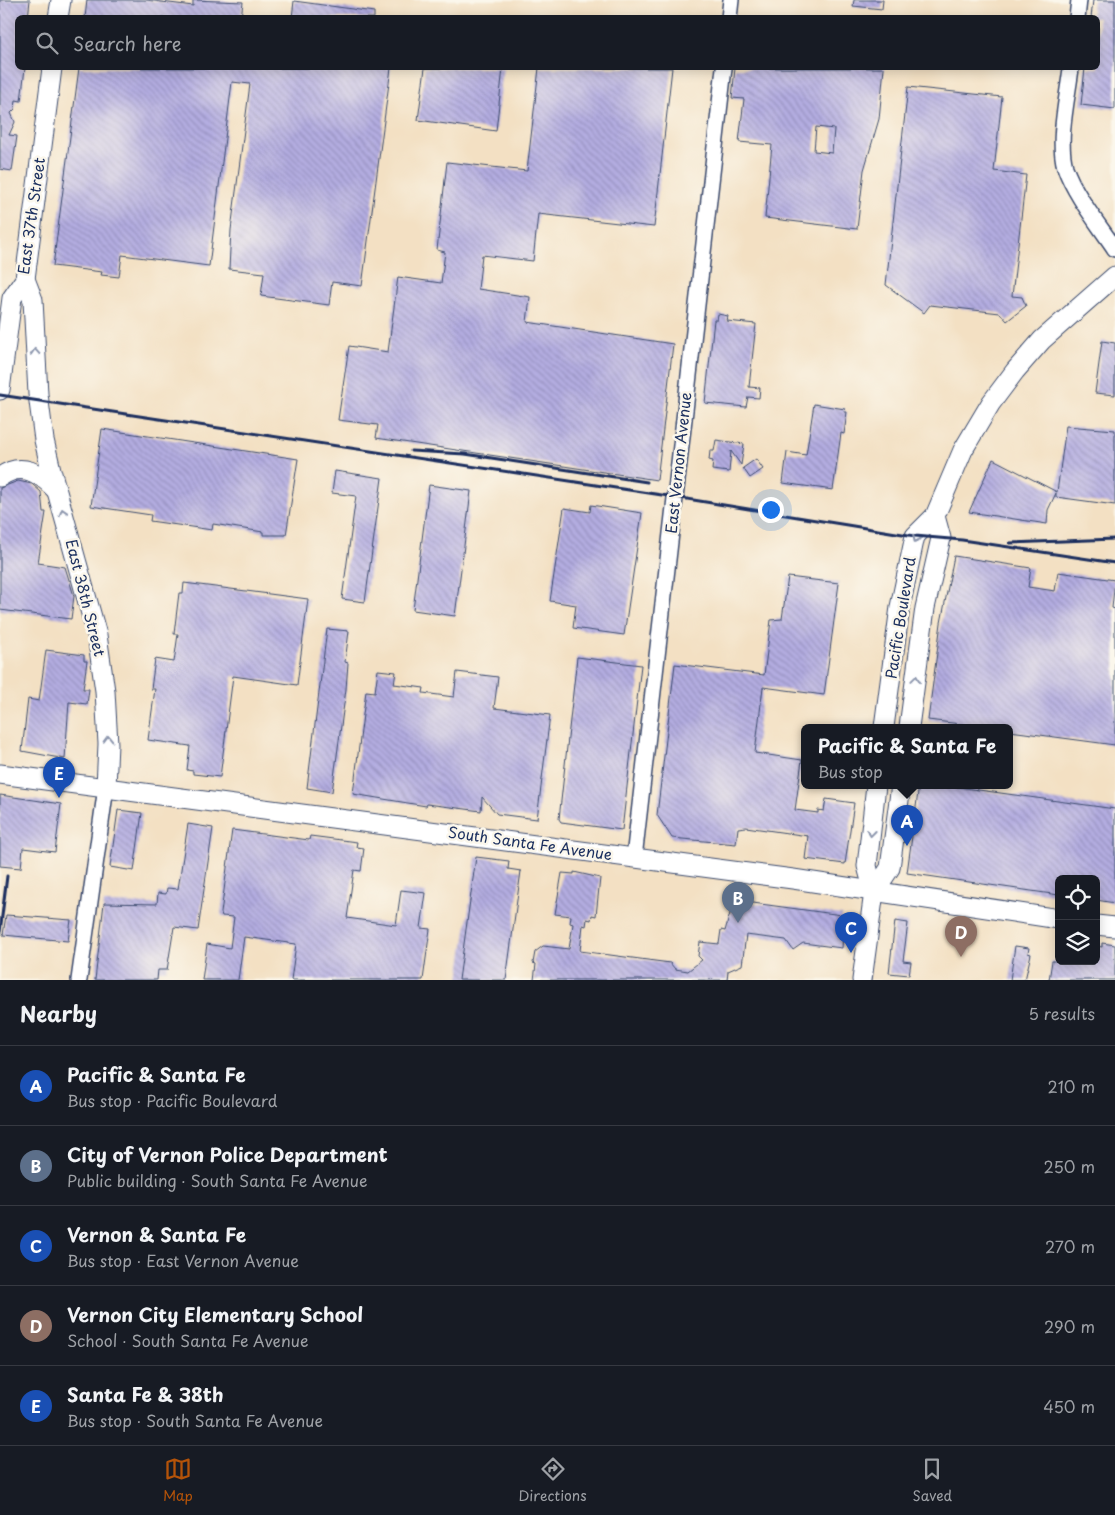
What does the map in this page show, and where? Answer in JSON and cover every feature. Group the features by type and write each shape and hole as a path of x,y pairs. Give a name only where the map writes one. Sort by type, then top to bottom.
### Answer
{"main road":[{"path":"58,15 60,0"},
{"name":"East 37th Street","path":"0,390 12,298 25,279 52,70"},
{"name":"Pacific Boulevard","path":"884,724 907,567 915,536 935,516 963,450 991,403 1042,340 1115,276"},
{"name":"East 38th Street","path":"25,279 33,300 38,394 44,440 56,490 98,634 105,690 108,744 106,787"},
{"path":"0,477 9,472 26,469 42,476 56,490"},
{"name":"Pacific Boulevard","path":"909,724 925,608 941,538 935,516"},
{"name":"South Santa Fe Avenue","path":"0,774 842,886 1055,918"},
{"path":"862,980 874,892 867,866 876,789"},
{"path":"874,892 890,868 900,789"},
{"path":"1100,926 1115,928"}],"street":[{"path":"730,15 731,0"},
{"path":"1076,15 1078,0"},
{"name":"East Vernon Avenue","path":"634,858 724,70"},
{"path":"1071,70 1062,140 1065,166 1076,188 1115,249"},
{"name":"East 38th Street","path":"79,980 106,787"}],"building":[{"path":"0,0 30,0 28,15 15,15 15,70 25,70 21,101 16,100 15,109 11,113 15,122 9,135 17,136 12,171 0,169"},
{"path":"87,0 146,0 193,6 193,0 243,2 241,15 85,15"},
{"path":"854,0 883,0 882,9 853,6"},
{"path":"1093,0 1115,0 1115,109 1081,105 1085,70 1100,70 1100,15 1091,15"},
{"path":"294,1 374,12 374,15 292,15"},
{"path":"79,70 391,70 362,286 332,282 329,305 261,296 264,273 229,269 231,230 250,84 232,82 209,266 122,255 119,277 101,275 102,272 53,266"},
{"path":"425,70 503,70 496,131 418,120"},
{"path":"539,70 672,70 654,227 538,214 533,261 482,255 478,289 530,297 527,322 673,344 657,480 376,438 378,425 338,420 349,346 388,352 398,277 441,283 445,252 437,250 447,162 527,171"},
{"path":"735,70 884,70 879,119 864,170 857,229 765,218 772,145 739,142 744,99 732,98","holes":["816,127 834,129 832,153 814,151"]},
{"path":"908,87 1002,97 994,171 1026,175 1012,296 1022,297 1026,306 1007,321 1000,313 930,305 924,313 886,285"},
{"path":"718,314 728,316 727,321 756,324 749,387 760,388 759,398 748,397 746,407 705,403 714,320 717,320"},
{"path":"1102,341 1115,343 1115,395 1095,393"},
{"path":"814,404 845,409 844,412 847,412 844,434 841,433 833,490 783,483 787,452 806,455"},
{"path":"1066,426 1115,430 1115,505 1056,497 1056,493 1048,510 1047,524 969,512 993,459 1057,492"},
{"path":"102,429 298,459 286,535 263,535 263,532 213,524 212,530 150,521 151,515 91,506"},
{"path":"716,440 744,444 741,465 731,451 729,472 712,470 713,461 709,460 710,451 714,451"},
{"path":"756,459 763,469 750,478 743,468"},
{"path":"335,471 382,478 365,602 342,599 356,496 332,493"},
{"path":"18,481 32,484 41,492 43,512 46,512 38,563 65,567 74,596 71,619 0,610 0,488"},
{"path":"429,485 471,491 455,616 413,610"},
{"path":"591,505 642,513 624,635 573,628 576,605 550,601 564,508 590,512"},
{"path":"954,556 1031,568 1028,587 1055,591 1058,572 1115,580 1112,608 1115,609 1115,745 1013,731 1013,724 960,724 928,720 941,623"},
{"path":"788,577 839,583 824,695 763,687 755,753 801,760 795,810 818,813 818,810 824,811 826,799 854,803 845,864 805,859 808,836 746,827 738,828 736,844 672,838 657,815 675,664 764,675 771,620 782,619"},
{"path":"184,583 308,599 297,685 233,676 220,777 193,774 193,771 187,770 190,746 148,740 155,689 151,689 155,659 174,662 178,634 174,634 179,593 183,593"},
{"path":"327,629 349,631 345,662 348,663 346,689 332,792 307,788"},
{"path":"46,650 84,655 84,661 87,661 83,689 89,689 87,704 69,702 65,759 22,751 28,699 39,701"},
{"path":"577,657 641,665 622,830 561,822 559,819"},
{"path":"378,670 396,672 394,684 424,688 423,693 454,697 457,672 498,677 494,708 550,715 537,819 497,814 482,797 481,811 427,804 426,806 353,794 366,691 375,692"},
{"path":"918,789 972,789 1115,809 1115,903 1100,901 1100,875 1055,875 1055,894 907,873"},
{"path":"0,795 61,804 55,852 23,848 21,868 0,866"},
{"path":"118,810 142,813 134,871 110,867"},
{"path":"188,824 213,828 198,930 174,927 167,970 158,970 157,980 95,980 104,903 157,904 158,893 166,894 167,888 178,889"},
{"path":"232,830 309,840 310,836 357,842 356,847 364,848 361,871 354,870 347,918 396,925 401,890 426,893 421,928 430,929 423,980 291,980 296,944 244,937 238,980 202,980 207,944 230,948 234,917 222,916 221,913"},
{"path":"476,857 509,861 508,869 521,871 506,980 459,980"},
{"path":"574,872 600,878 596,916 592,915 591,920 587,919 586,926 583,925 580,951 670,963 675,969 688,971 702,960 698,956 700,942 719,944 721,930 725,931 733,903 738,904 738,901 842,915 841,918 844,918 842,948 803,943 793,950 786,940 746,935 742,965 728,971 727,980 534,980 536,964 533,963 535,952 543,946 569,949 573,924 570,923 571,916 555,914 562,873 574,874"},
{"path":"6,915 71,920 68,941 3,935"},
{"path":"895,921 908,923 903,961 911,962 909,975 889,973"},
{"path":"1102,943 1115,945 1115,980 1049,980 1052,961 1055,961 1055,965 1100,965 1100,947 1102,947"},
{"path":"1015,946 1029,948 1028,953 1031,954 1025,980 1010,980"}],"railway":[{"path":"0,395 675,497 915,536 962,540 1115,563"},
{"path":"411,451 465,454 647,482"},
{"path":"1010,543 1115,539"},
{"path":"0,932 7,876"}],"place":[{"name":"Santa Fe & 38th","path":"59,798"},
{"name":"Pacific & Santa Fe","path":"907,846"},
{"name":"City of Vernon Police Department","path":"738,923"},
{"name":"Vernon & Santa Fe","path":"851,953"},
{"name":"Vernon City Elementary School","path":"961,957"}]}
